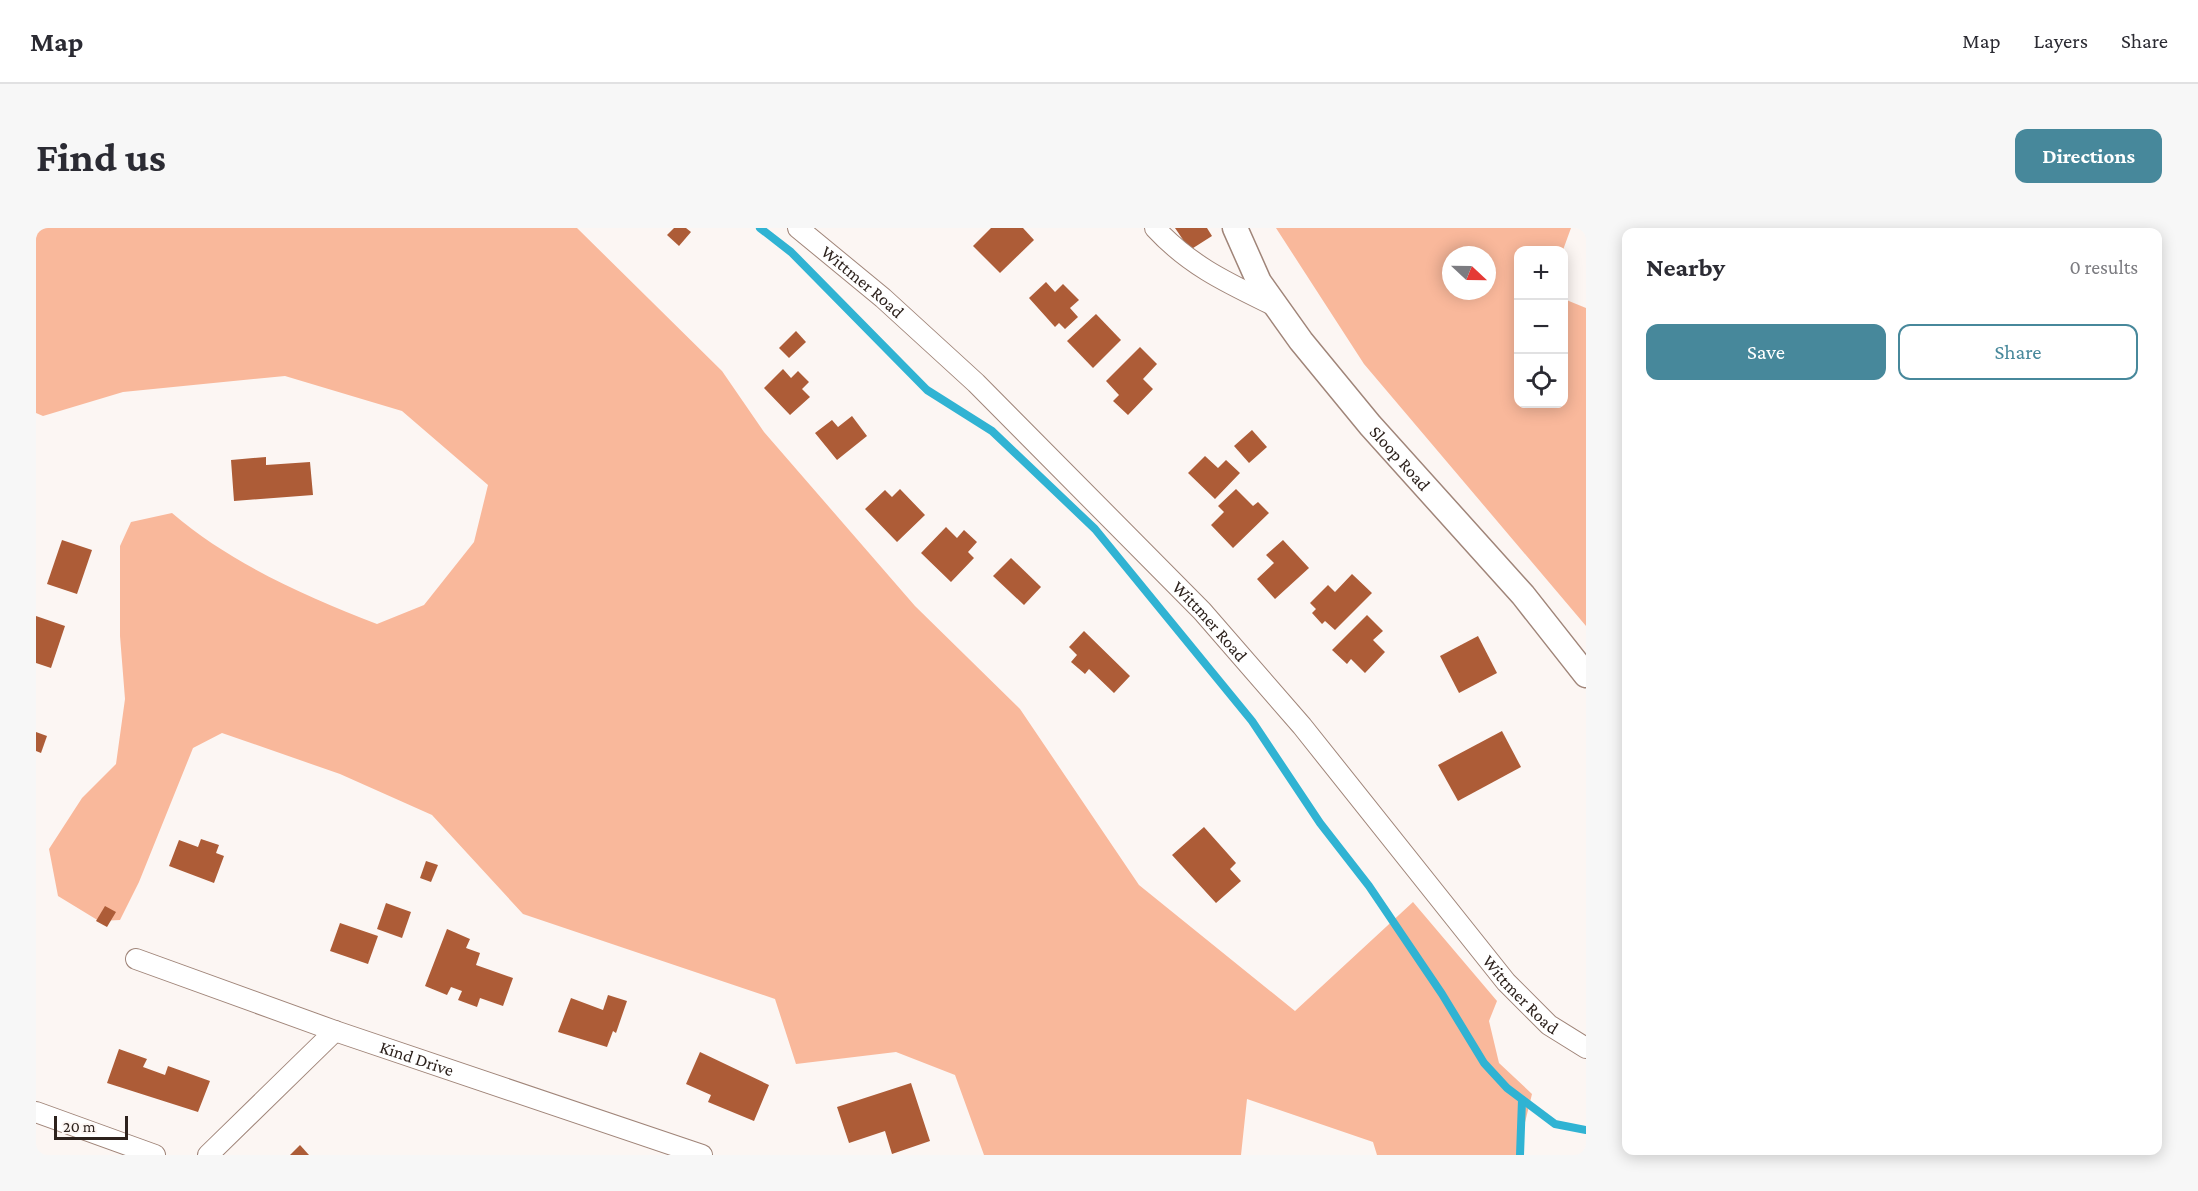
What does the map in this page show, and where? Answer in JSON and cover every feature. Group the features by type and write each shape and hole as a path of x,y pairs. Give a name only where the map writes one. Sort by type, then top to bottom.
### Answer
{"street":[{"name":"Wittmer Road","path":"798,228 883,298 976,383 1202,611 1302,726 1506,982 1549,1025 1586,1048"},
{"path":"1155,228 1186,259 1213,276 1277,307"},
{"name":"Sloop Road","path":"1235,228 1259,282 1344,393 1523,595 1586,675"},
{"name":"Kind Drive","path":"136,959 335,1031 702,1155"},
{"path":"208,1155 335,1031"},
{"path":"36,1112 155,1155"}],"shaded area":[{"path":"36,228 577,228 722,371 764,432 915,606 1020,709 1139,885 1295,1011 1413,902 1497,1001 1489,1021 1499,1063 1532,1094 1517,1155 1377,1155 1373,1142 1247,1099 1241,1155 984,1155 955,1075 896,1052 796,1064 775,999 523,914 432,815 340,774 222,733 193,748 139,882 120,920 99,921 58,896 49,849 82,798 116,764 125,699 120,636 120,546 131,522 172,513 218,548 243,563 296,590 377,624 424,605 474,542 488,485 402,411 285,376 123,392 43,416 36,413"},
{"path":"1276,228 1571,228 1564,246 1514,246 1514,408 1568,408 1568,301 1586,308 1586,626 1364,364"}],"building":[{"path":"674,228 686,228 691,232 679,246 667,235"},
{"path":"991,228 1023,228 1034,240 1000,273 973,246"},
{"path":"1175,228 1207,228 1212,236 1190,250"},
{"path":"1046,282 1055,292 1063,284 1079,300 1070,308 1078,317 1065,329 1059,323 1055,327 1029,298"},
{"path":"1096,314 1121,340 1093,368 1067,341"},
{"path":"796,331 806,342 789,358 779,348"},
{"path":"1140,347 1157,364 1143,379 1153,389 1128,415 1113,401 1119,395 1106,381"},
{"path":"783,369 791,378 798,371 809,382 802,389 810,397 790,415 764,388"},
{"path":"852,416 867,436 837,460 815,433 832,420 838,427"},
{"path":"1252,430 1267,447 1249,463 1234,446"},
{"path":"1205,456 1218,468 1226,460 1240,473 1215,499 1188,473"},
{"path":"266,457 266,465 310,462 313,495 234,501 231,460"},
{"path":"900,489 925,515 897,542 865,509 885,490 892,497"},
{"path":"1236,489 1253,506 1258,502 1269,513 1233,548 1211,525 1224,512 1218,506"},
{"path":"946,527 957,538 964,530 977,542 968,552 974,558 951,582 921,553"},
{"path":"62,540 92,550 77,594 47,584"},
{"path":"1283,540 1309,568 1275,599 1257,579 1274,563 1266,555"},
{"path":"1011,558 1041,587 1024,605 993,576"},
{"path":"1352,574 1372,593 1335,630 1325,621 1322,624 1312,613 1316,609 1310,603 1328,585 1335,592"},
{"path":"1367,615 1383,631 1373,640 1385,652 1365,673 1351,659 1347,664 1332,650"},
{"path":"36,616 65,626 51,668 36,663"},
{"path":"1084,631 1130,676 1114,693 1089,669 1085,674 1071,662 1077,655 1069,647"},
{"path":"1478,636 1497,673 1459,693 1440,656"},
{"path":"1502,731 1521,767 1458,801 1438,765"},
{"path":"36,732 47,736 41,753 36,751"},
{"path":"1204,827 1236,863 1230,869 1241,881 1216,903 1172,855"},
{"path":"201,839 219,845 216,853 224,856 214,883 169,866 179,840 198,847"},
{"path":"426,861 438,865 431,882 420,878"},
{"path":"386,903 411,912 402,938 377,929"},
{"path":"105,906 116,912 107,927 96,921"},
{"path":"340,923 378,936 368,964 330,951"},
{"path":"447,929 470,939 466,948 480,953 476,965 513,978 503,1006 480,998 477,1007 458,1000 462,991 451,987 447,995 425,986"},
{"path":"608,995 627,1001 616,1033 613,1031 607,1047 558,1032 571,998 603,1010"},
{"path":"119,1049 147,1059 143,1067 165,1075 168,1066 210,1081 198,1112 107,1083"},
{"path":"700,1052 769,1085 754,1121 708,1102 711,1095 686,1084"},
{"path":"911,1083 930,1141 892,1154 885,1131 849,1143 837,1107"},
{"path":"300,1145 309,1155 290,1155"}],"waterway":[{"path":"760,228 791,252 927,390 992,431 1095,529 1252,721 1320,823 1369,886 1442,994 1484,1063 1507,1088 1555,1124 1586,1130"},
{"path":"1520,1155 1522,1100"}]}
